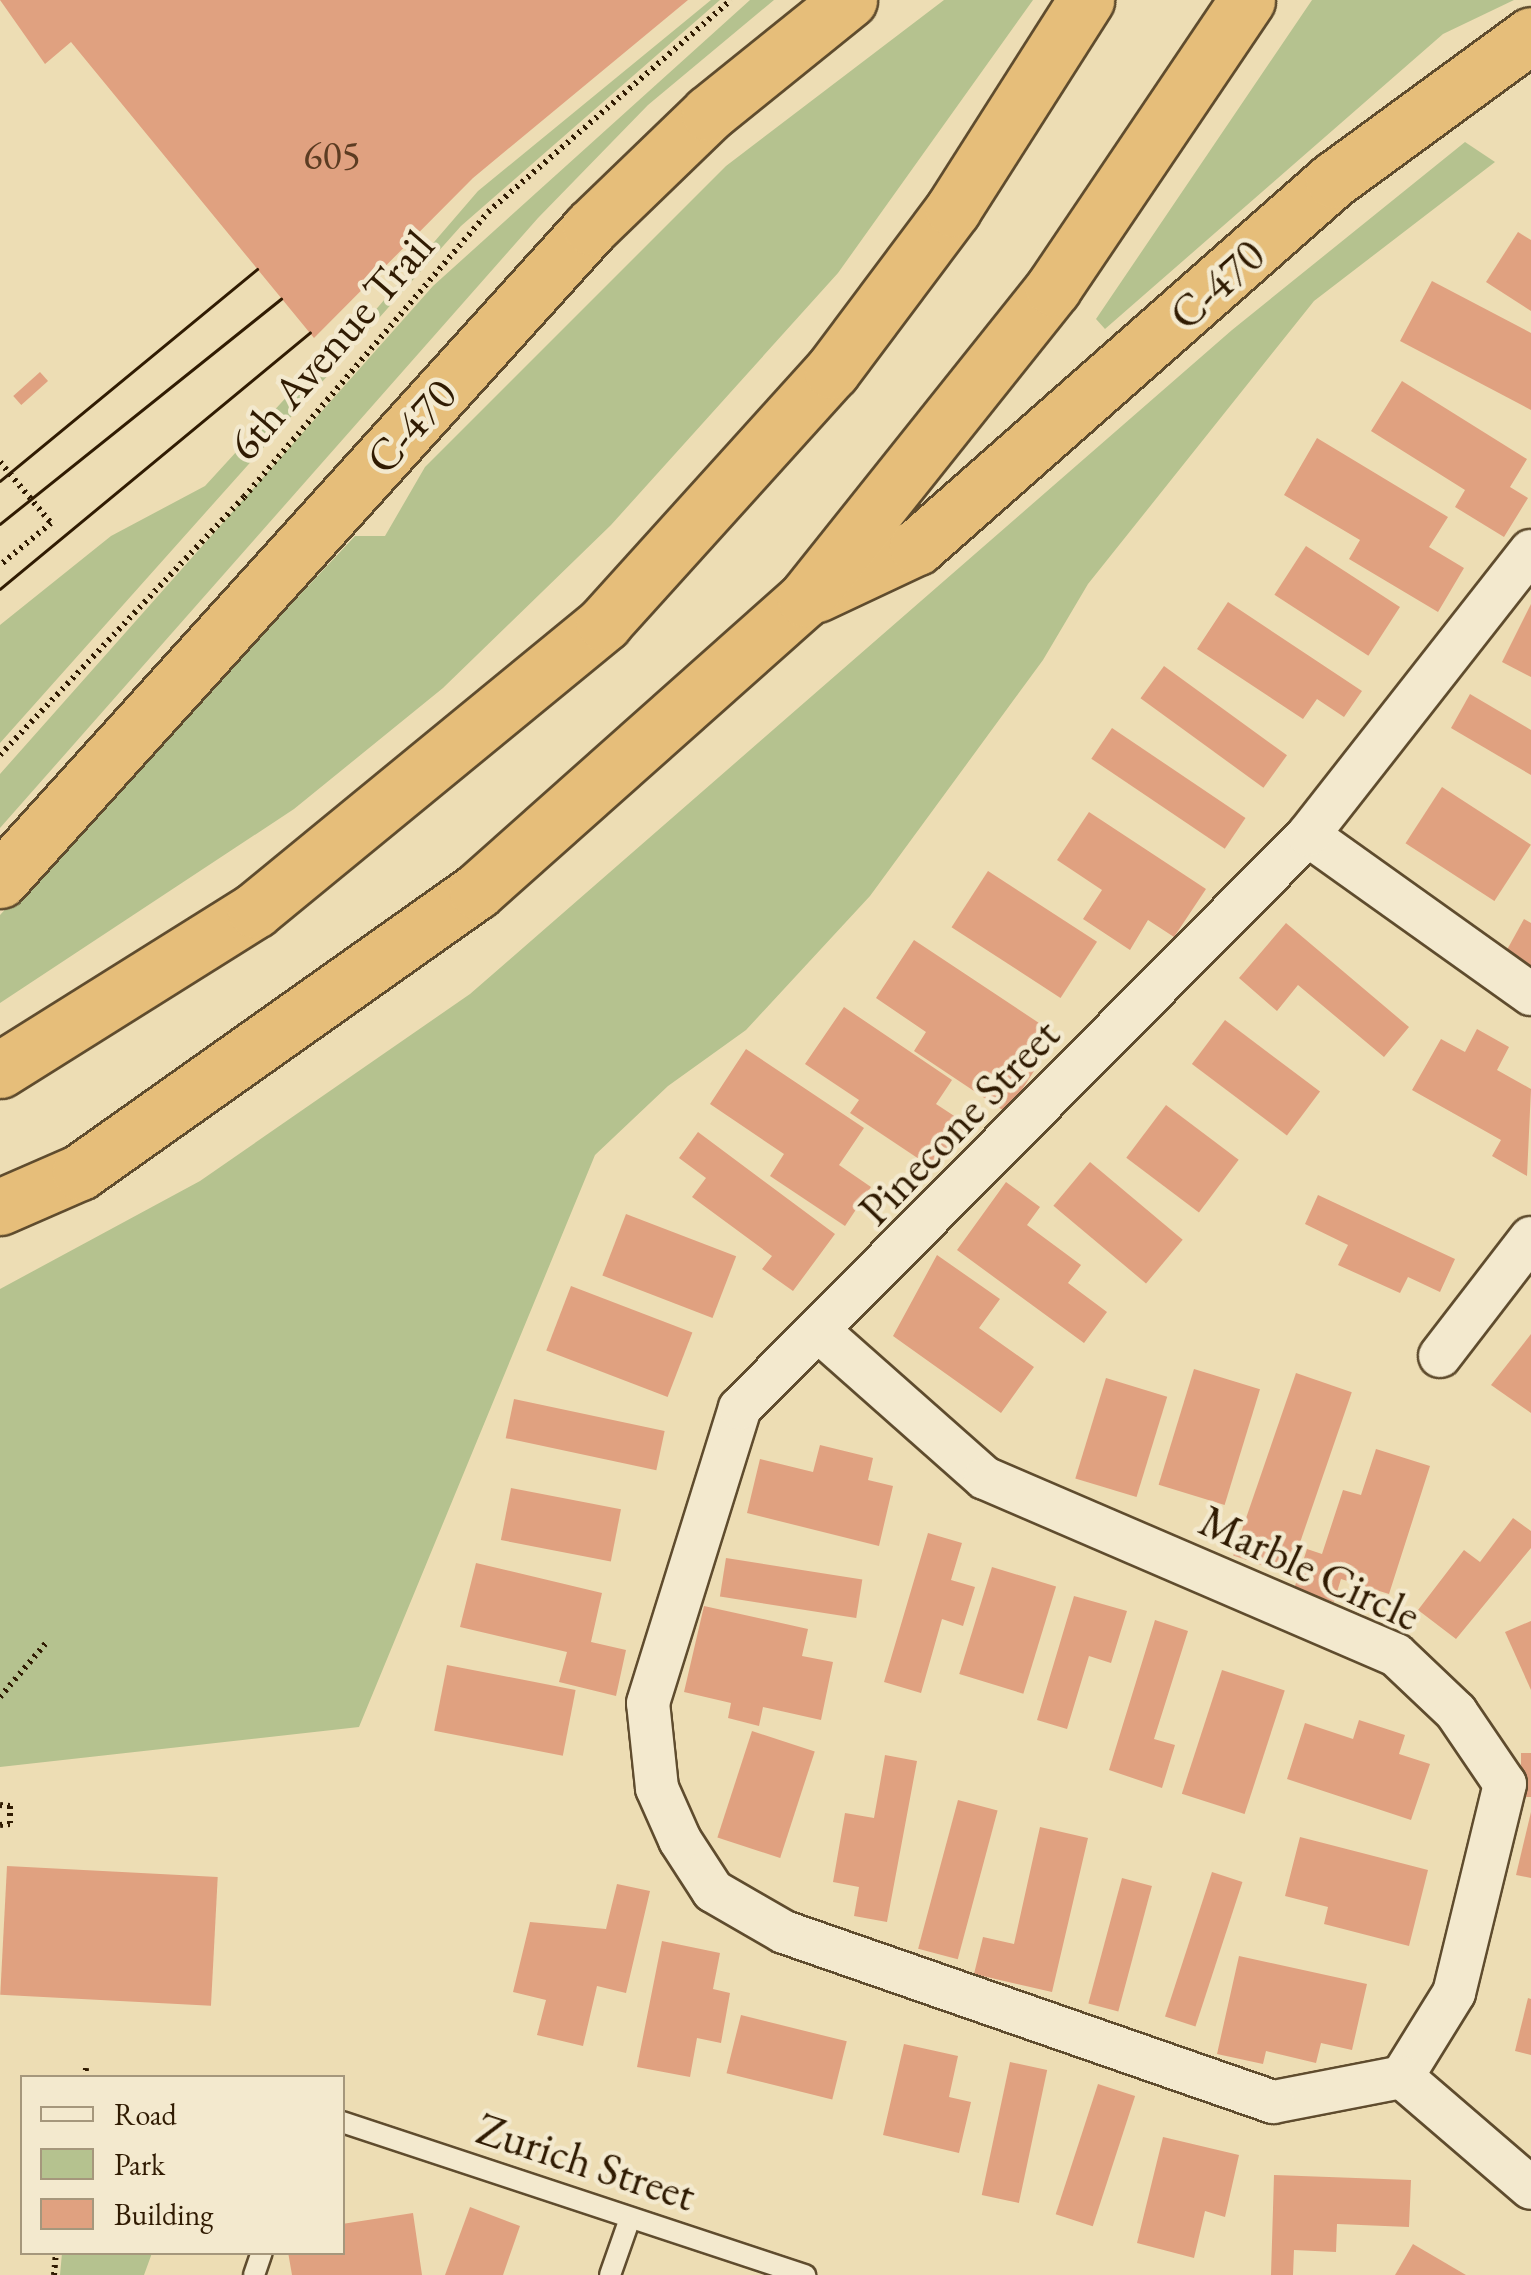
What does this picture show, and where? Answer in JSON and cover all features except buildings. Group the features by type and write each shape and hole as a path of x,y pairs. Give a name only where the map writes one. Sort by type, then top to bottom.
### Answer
{"highway":[{"name":"C-470","path":"0,880 591,227 709,113 849,0"},
{"path":"0,1070 255,910 432,772 617,609 832,371 953,208 1086,0"},
{"path":"0,1207 80,1172 477,892 805,599 1053,288 1247,0"},
{"name":"C-470","path":"805,599 917,547 1334,180 1531,35"}],"street":[{"name":"Pinecone Street","path":"1402,2077 1273,2102 784,1932 712,1891 680,1840 658,1788 648,1703 740,1408 822,1334 1308,835 1531,551"},
{"path":"1308,835 1531,994"},
{"path":"1440,1356 1531,1238"},
{"name":"Marble Circle","path":"822,1334 985,1478 1396,1655 1456,1712 1505,1784 1454,1993 1402,2077"},
{"path":"1402,2077 1531,2188"}],"lane":[{"name":"Zurich Street","path":"345,2123 629,2221 805,2275"},
{"path":"610,2275 629,2221"}],"path":[{"name":"6th Avenue Trail","path":"0,755 244,497 488,212 731,0"},
{"path":"0,462 52,523 0,565"},
{"path":"0,1698 46,1643"},
{"path":"0,1805 10,1806 10,1824 0,1825"}],"green space":[{"path":"711,0 720,0 461,226 0,743 0,625 111,536 205,486 302,380 329,364 478,191"},
{"path":"750,0 774,0 648,105 538,218 0,828 0,774 433,286"},
{"path":"944,0 1033,0 838,273 611,525 443,688 294,809 0,1003 0,915 355,536 385,536 425,467 726,166"},
{"path":"1312,0 1514,0 1443,34 1105,329 1096,319"},
{"path":"1465,142 1495,162 1314,301 1088,584 1043,660 870,896 746,1030 668,1086 595,1155 359,1727 0,1767 0,1289 200,1181 470,994 1232,330"},
{"path":"62,2255 151,2255 144,2275 60,2275"}],"tram line":[{"path":"0,481 257,269"},
{"path":"0,524 281,299"},
{"path":"0,589 310,333"}]}
